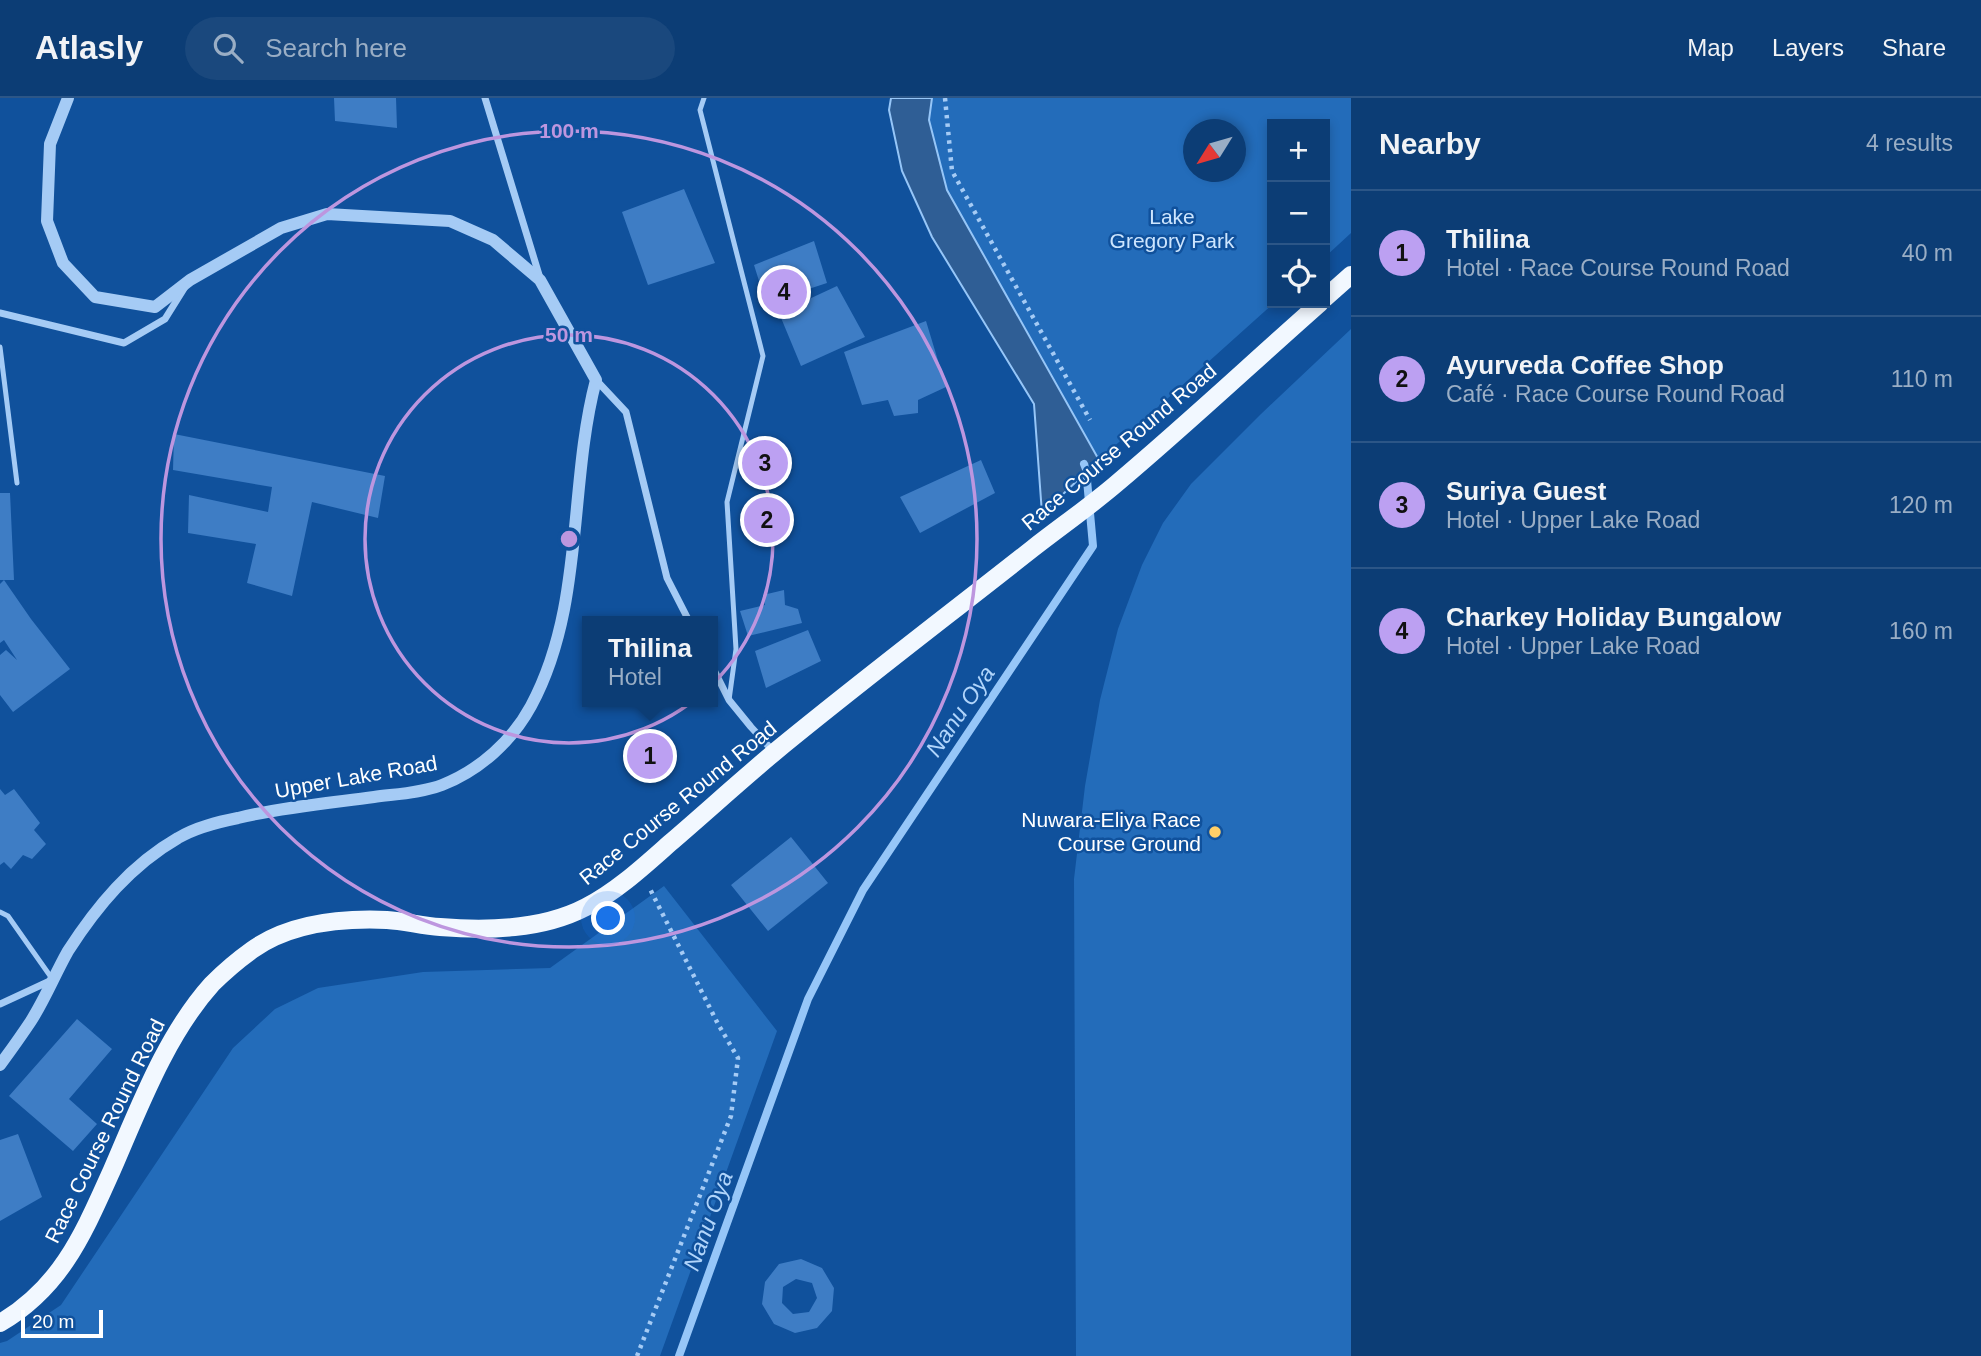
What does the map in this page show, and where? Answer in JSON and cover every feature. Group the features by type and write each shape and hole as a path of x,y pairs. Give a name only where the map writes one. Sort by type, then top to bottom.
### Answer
{"main road":[{"path":"1330,294 1351,275"},
{"name":"Race Course Round Road","path":"0,1323 16,1314 58,1274 92,1213 142,1102 177,1034 212,984 257,947 282,933 309,925 387,920 440,927 492,929 538,924 591,905 640,869 774,752 1112,487 1314,308"}],"street":[{"path":"68,98 50,144 47,221 63,263 95,297 155,307 190,280 281,228 327,214 450,221 493,240 540,280"},
{"path":"485,98 540,280 596,380 626,412 667,578 686,616"},
{"path":"0,313 124,343 165,319 190,280"},
{"name":"Upper Lake Road","path":"0,1065 32,1020 69,951 107,897 130,872 158,850 181,836 249,815 439,786 483,761 519,728 543,678 561,617 576,519 583,439 596,380"},
{"path":"718,678 729,700 774,752"},
{"path":"0,1004 53,980"}],"lane":[{"path":"704,98 700,110 762,356 727,502 736,649 729,700"},
{"path":"0,347 17,483"},
{"path":"0,912 8,916 53,980"}],"path":[{"path":"945,98 952,171 1090,420"},
{"path":"637,1356 731,1116 738,1058 718,1024 640,869"}],"green space":[{"name":"Lake Gregory Park","path":"932,98 1351,98 1351,233 1330,252 1330,119 1267,119 1268,308 1099,460 947,190 929,120"},
{"name":"Nuwara-Eliya Race Course Ground","path":"1351,329 1351,1356 1076,1356 1074,879 1085,786 1100,700 1118,629 1142,565 1163,523 1191,484"},
{"path":"664,886 777,1031 660,1356 0,1356 0,1343 61,1305 233,1048 275,1009 318,988 423,972 550,968"}],"shaded area":[{"path":"891,98 932,98 929,120 947,190 1099,460 1042,514 1034,404 932,237 902,171 889,110"}],"building":[{"path":"334,98 396,98 397,128 335,121"},
{"path":"684,189 715,263 648,285 622,212"},
{"path":"814,241 827,283 766,303 754,265"},
{"path":"837,286 865,337 801,366 779,313"},
{"path":"926,321 946,387 918,400 918,413 894,416 888,400 862,405 844,352"},
{"path":"174,434 385,476 378,518 312,502 292,596 247,583 256,544 188,533 189,495 268,512 272,487 173,470"},
{"path":"981,460 995,493 920,533 900,497"},
{"path":"0,493 10,493 14,580 0,580"},
{"path":"4,580 70,669 13,712 0,695 0,655 6,650 17,660 4,640 0,643 0,584"},
{"path":"784,590 785,605 798,609 802,623 748,636 740,611 765,605 763,595"},
{"path":"808,630 821,661 766,688 755,651"},
{"path":"0,789 5,795 14,789 40,823 34,830 46,844 32,859 23,855 11,869 4,862 0,865"},
{"path":"791,837 828,883 768,931 731,885"},
{"path":"77,1019 112,1049 69,1099 97,1124 73,1151 9,1096"},
{"path":"18,1134 42,1197 0,1221 0,1140"},
{"path":"801,1259 822,1268 834,1288 832,1311 817,1328 795,1333 774,1324 762,1304 765,1282 779,1264","holes":["796,1279 812,1283 817,1298 809,1312 793,1314 782,1303 783,1287"]}],"waterway":[{"name":"Nanu Oya","path":"679,1356 808,999 863,890 1093,546 1084,464"}],"place":[{"name":"Charkey Holiday Bungalow","path":"784,292"},
{"name":"Suriya Guest","path":"765,463"},
{"name":"Ayurveda Coffee Shop","path":"767,520"},
{"name":"Thilina","path":"650,756"},
{"name":"Nuwara-Eliya Race Course Ground","path":"1215,832"}]}
